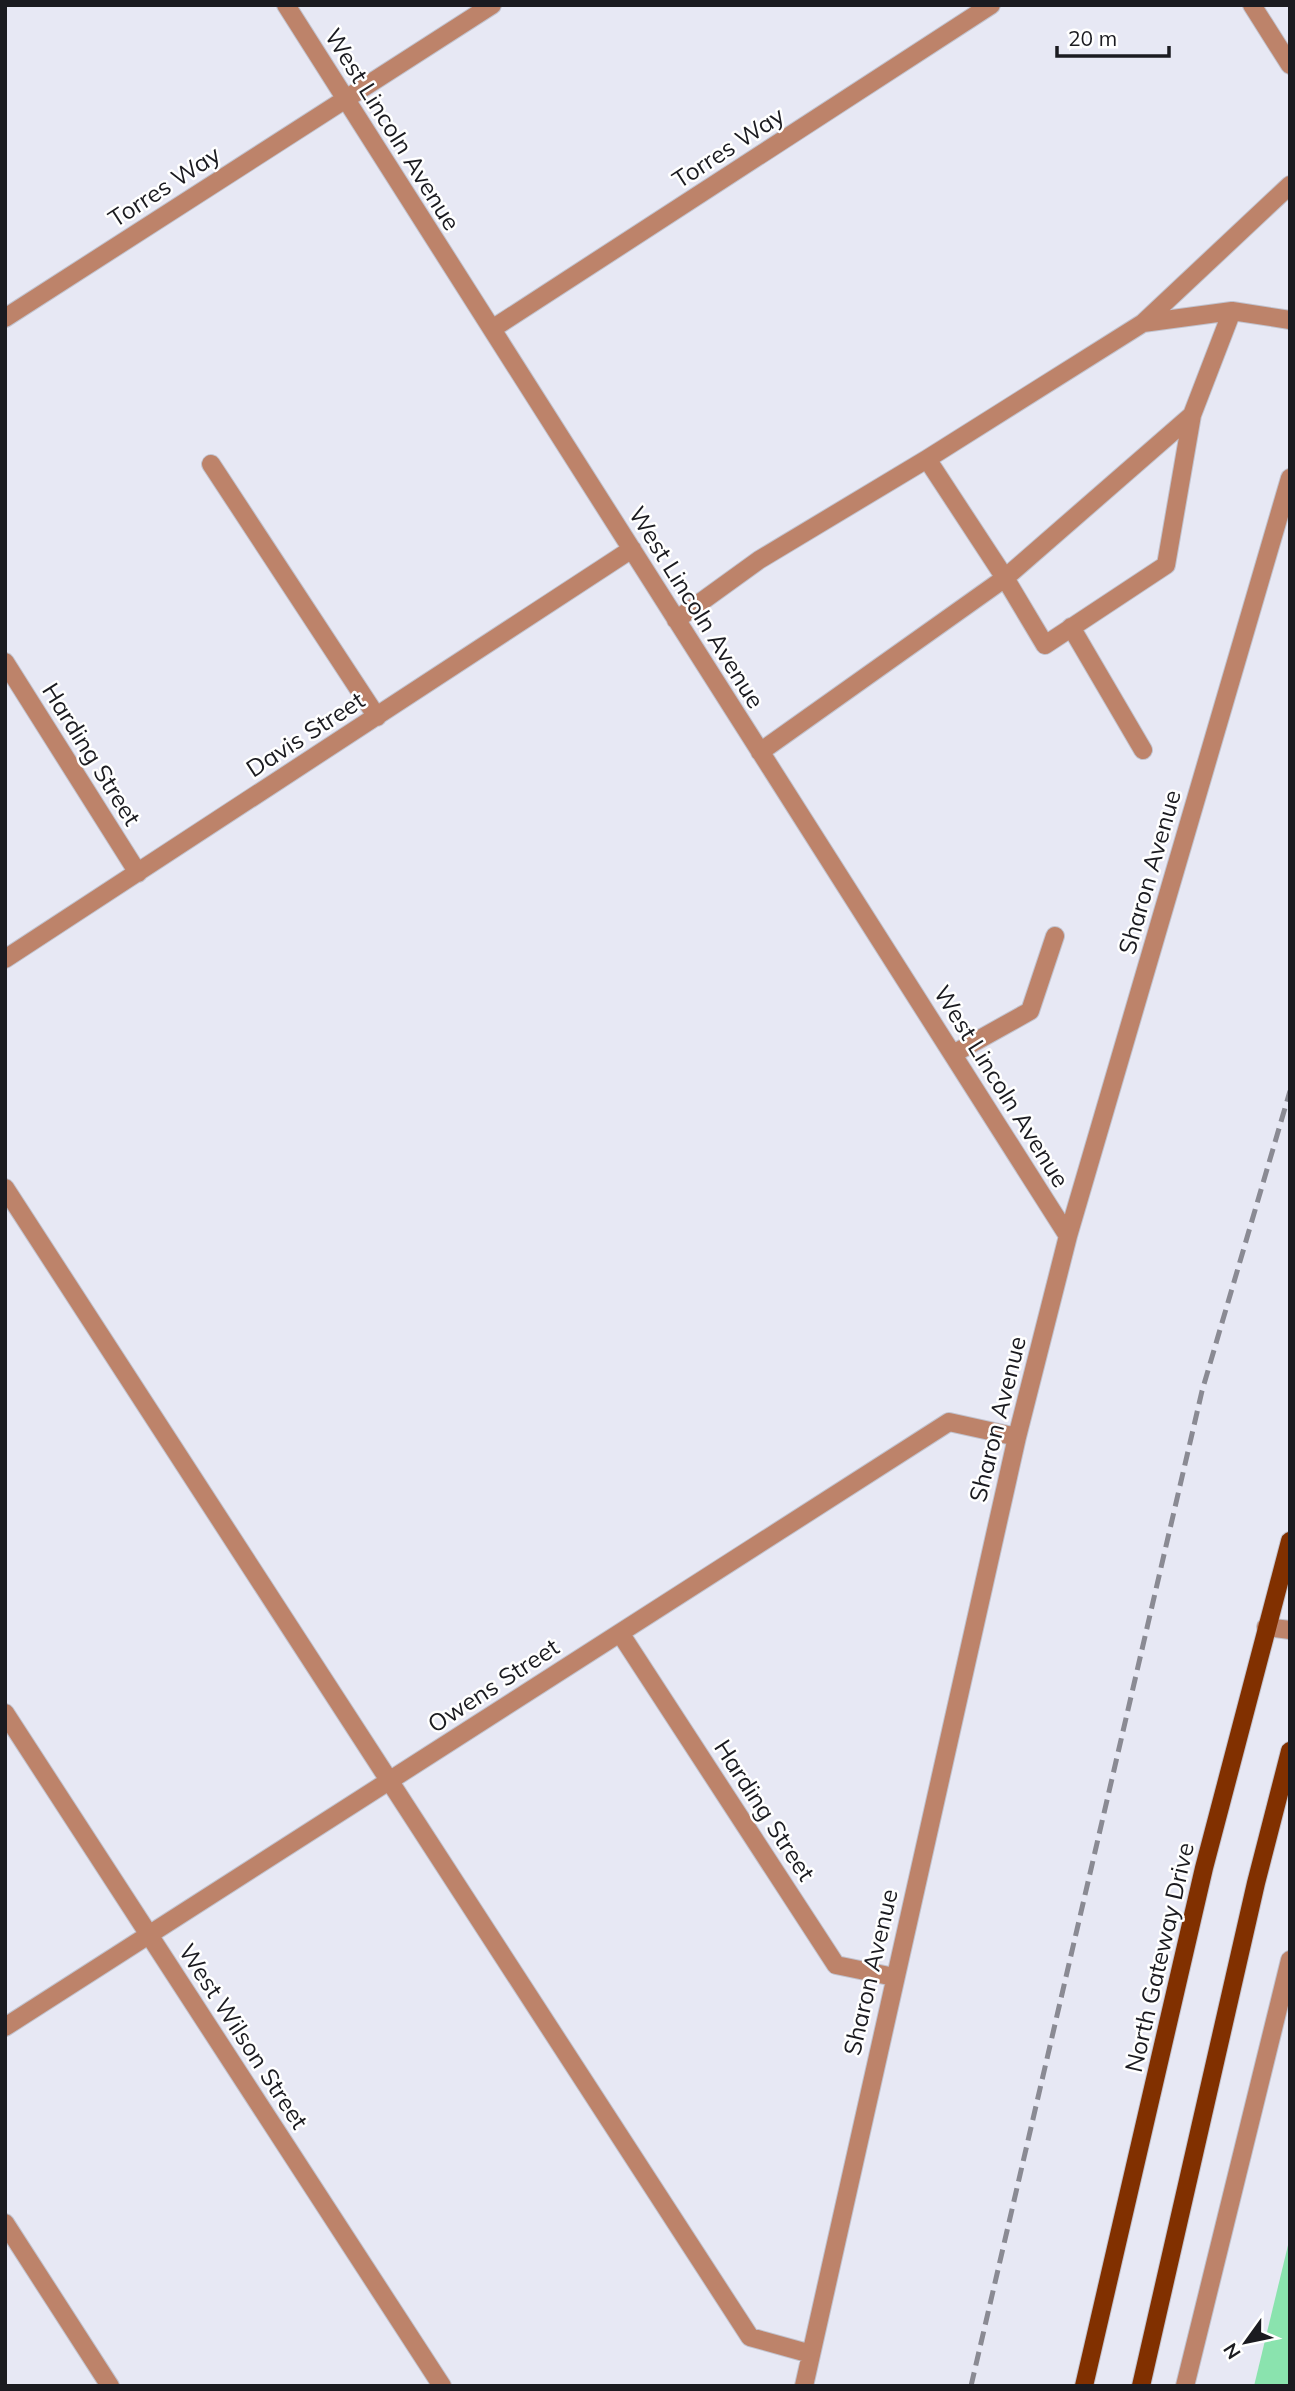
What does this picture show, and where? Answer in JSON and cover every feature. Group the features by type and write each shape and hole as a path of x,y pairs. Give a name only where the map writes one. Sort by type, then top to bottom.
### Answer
{"main road":[{"name":"North Gateway Drive","path":"1084,2386 1204,1868 1290,1541"},
{"path":"1141,2386 1256,1883 1290,1751"}],"street":[{"name":"West Lincoln Avenue","path":"286,5 1068,1236"},
{"name":"Torres Way","path":"5,318 492,5"},
{"name":"Torres Way","path":"492,329 992,5"},
{"path":"1252,5 1290,65"},
{"path":"676,620 759,560 1143,323 1290,185"},
{"path":"1143,323 1232,311 1290,320"},
{"path":"928,458 1045,645 1166,565 1192,415 1232,311"},
{"path":"760,752 1005,578 1192,415"},
{"path":"211,464 377,717"},
{"name":"Sharon Avenue","path":"804,2386 1017,1437 1068,1236 1290,478"},
{"name":"Davis Street","path":"5,959 632,549"},
{"path":"1071,627 1143,750"},
{"name":"Harding Street","path":"5,662 138,873"},
{"path":"953,1054 1030,1011 1055,936"},
{"path":"5,1188 750,2337 811,2354"},
{"name":"Owens Street","path":"5,2027 949,1422 1017,1437"},
{"path":"1266,1627 1290,1630"},
{"name":"Harding Street","path":"620,1633 836,1965 894,1977"},
{"name":"West Wilson Street","path":"5,1713 442,2386"},
{"path":"1185,2386 1290,1960"},
{"path":"5,2223 110,2386"}],"green space":[{"path":"1290,2237 1290,2386 1254,2386"}],"railway":[{"path":"971,2386 1202,1391 1290,1091"}]}
